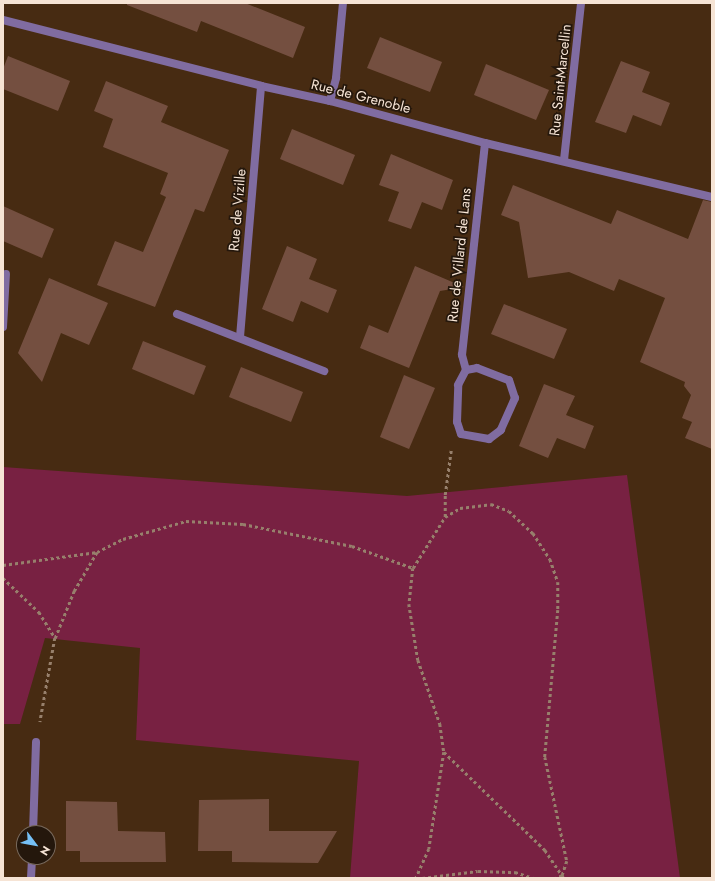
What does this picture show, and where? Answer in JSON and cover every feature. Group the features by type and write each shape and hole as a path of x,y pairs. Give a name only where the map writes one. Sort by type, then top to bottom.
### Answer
{"street":[{"path":"330,101 336,78 342,3"},
{"name":"Rue Saint-Marcellin","path":"564,160 581,3"},
{"name":"Rue de Grenoble","path":"3,20 261,86 330,101 485,143 564,160 712,197"},
{"name":"Rue de Vizille","path":"240,337 261,86"},
{"name":"Rue de Villard de Lans","path":"466,370 462,355 485,143"},
{"path":"3,327 6,274"},
{"path":"176,314 240,337 324,371"},
{"path":"477,368 509,380 515,398 501,430 489,439 461,434 457,422 458,385 466,370 477,368"},
{"path":"33,825 36,742"},
{"path":"31,878 32,865"}],"path":[{"path":"445,517 448,454 461,434"},
{"path":"416,878 429,849 444,752 440,724 418,660 409,604 413,568 445,517 460,508 491,504 509,511 532,534 550,559 556,576 558,610 545,758 567,861 563,877"},
{"path":"3,565 97,552 123,539 193,522 243,524 352,546 413,568"},
{"path":"36,742 55,638 74,591 97,552"},
{"path":"3,578 39,612 55,638"},
{"path":"444,752 545,850 563,877"},
{"path":"422,878 478,871 515,872 534,878"},
{"path":"556,878 563,877"}],"shaded area":[{"path":"3,467 407,496 627,475 680,878 350,878 359,761 136,740 140,648 45,638 20,724 3,724"}],"building":[{"path":"127,3 245,3 305,27 293,58 201,21 197,32 127,5"},
{"path":"380,37 442,62 430,92 367,68"},
{"path":"8,56 70,81 58,111 3,89 3,69"},
{"path":"621,61 650,72 642,92 670,103 661,126 633,115 626,133 595,122"},
{"path":"486,64 549,90 536,120 474,95"},
{"path":"106,81 168,106 161,122 229,150 204,212 195,209 155,307 97,285 115,241 143,252 166,197 160,194 168,173 103,147 113,119 94,111"},
{"path":"292,129 355,155 343,185 280,159"},
{"path":"391,154 453,180 442,210 422,202 411,229 388,221 399,192 379,185"},
{"path":"513,185 611,224 617,210 688,239 703,200 712,202 712,449 685,438 692,422 682,418 691,395 684,386 685,382 640,362 665,298 619,279 614,291 569,272 528,278 519,222 501,215"},
{"path":"3,206 54,229 42,258 3,241"},
{"path":"287,246 317,259 309,279 337,290 328,313 301,301 293,322 262,309"},
{"path":"415,266 464,287 440,291 409,368 360,348 369,325 388,333"},
{"path":"49,278 108,303 89,345 61,333 42,382 18,353"},
{"path":"504,304 567,329 554,359 491,334"},
{"path":"143,341 206,366 194,395 132,369"},
{"path":"241,367 303,392 291,422 229,397"},
{"path":"404,375 435,388 409,449 380,437"},
{"path":"544,384 575,396 566,415 594,426 585,449 557,438 548,458 519,446"},
{"path":"269,799 269,831 337,831 318,863 232,862 232,851 198,851 199,800"},
{"path":"66,801 117,802 118,831 165,832 166,862 80,862 80,851 66,851"}]}
